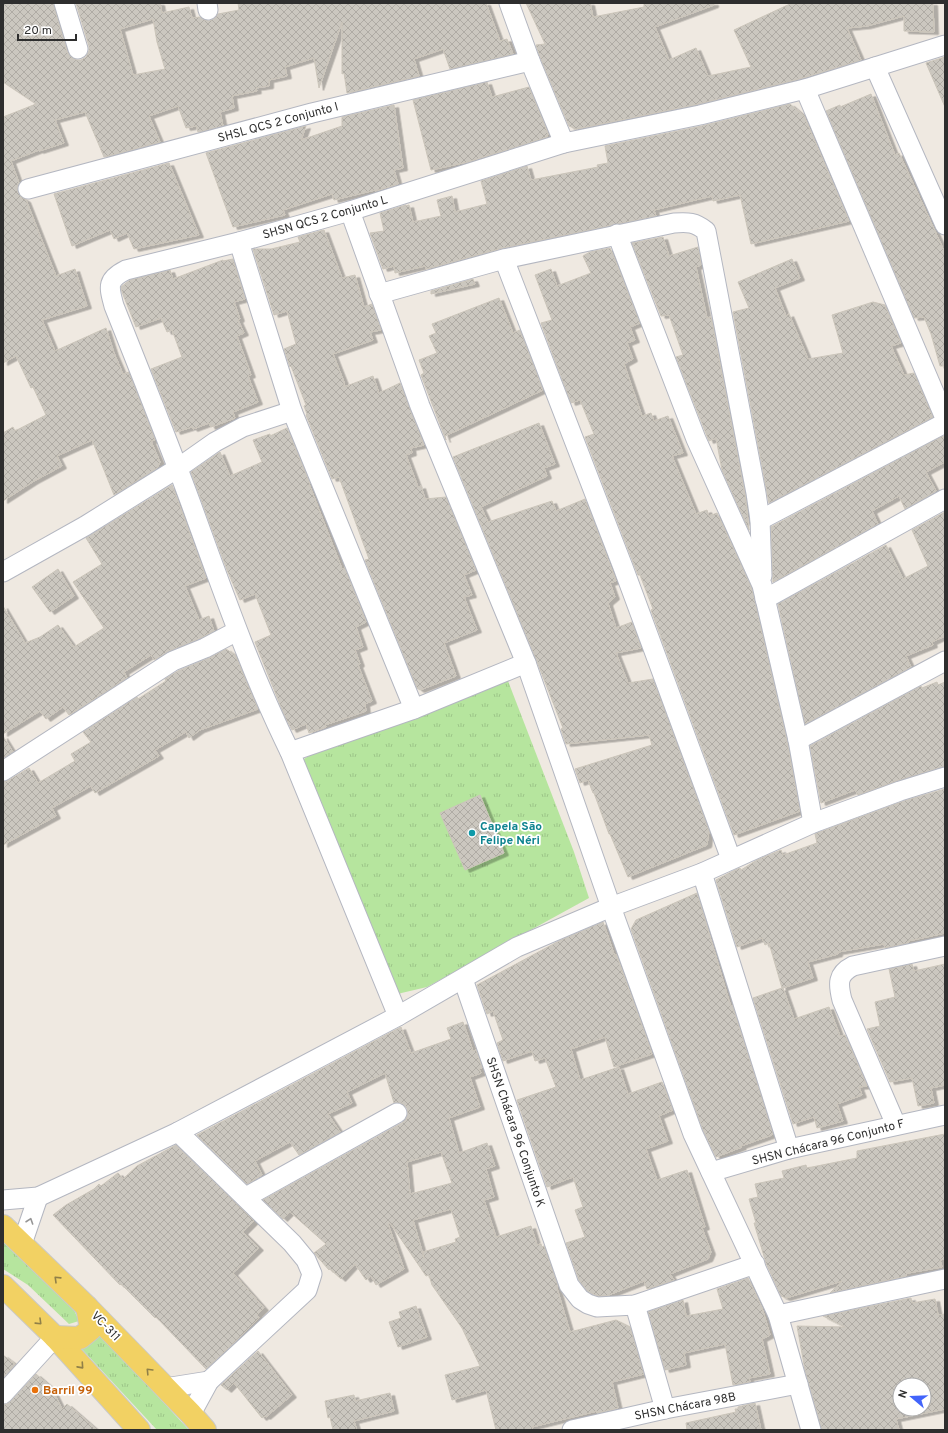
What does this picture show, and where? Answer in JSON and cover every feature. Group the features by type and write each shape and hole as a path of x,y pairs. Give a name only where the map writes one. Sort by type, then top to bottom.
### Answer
{"main road":[{"name":"VC-311","path":"3,1226 87,1307 198,1422"},
{"path":"3,1286 55,1337 139,1430"},
{"path":"55,1337 80,1338 91,1329 87,1307"}],"street":[{"path":"64,3 78,49"},
{"path":"509,3 530,61 564,143"},
{"name":"SHSN QCS 2 Conjunto L","path":"178,468 114,306 110,292 110,282 116,275 126,270 239,242 350,211 564,143 700,115 805,89 945,45"},
{"name":"SHSL QCS 2 Conjunto I","path":"28,189 312,113 530,61"},
{"path":"875,67 945,225"},
{"path":"805,89 945,418"},
{"path":"350,211 420,406 526,663 611,907 693,1134 778,1315 811,1430"},
{"path":"379,294 504,260 674,222 688,222 698,225 706,231 760,520 764,592 798,740 813,823"},
{"path":"617,234 696,439 764,592"},
{"path":"239,242 292,411 414,709"},
{"path":"504,260 623,567 731,859"},
{"path":"3,572 84,526 178,468 215,442 243,427 292,411"},
{"path":"760,520 945,423"},
{"path":"178,468 237,630 273,719 290,752 398,1016"},
{"path":"764,592 945,499"},
{"path":"3,771 173,661 205,648 237,630"},
{"path":"798,740 945,661"},
{"path":"290,752 414,709 526,663"},
{"path":"3,1200 38,1197 178,1132 398,1016 517,947 611,907 702,873 813,823 900,791 945,777"},
{"path":"702,873 789,1149"},
{"path":"896,1125 842,1000 840,981 842,974 846,969 853,966 945,946"},
{"name":"SHSN Chácara 96 Conjunto K","path":"463,979 569,1285 580,1299 597,1307 635,1305"},
{"path":"246,1197 397,1113"},
{"name":"SHSN Chácara 96 Conjunto F","path":"711,1172 789,1149 945,1115"},
{"path":"178,1132 292,1243 306,1260 312,1274 306,1290 209,1381 198,1422"},
{"path":"22,1244 38,1197"},
{"path":"665,1409 635,1305 755,1264"},
{"path":"778,1315 945,1279"},
{"path":"3,1394 55,1337"},
{"path":"165,1388 209,1381"},
{"name":"SHSN Chácara 98B","path":"572,1430 665,1409 798,1384"}],"green space":[{"path":"508,681 574,852 589,898 427,987 393,995 301,771 304,759 316,751 470,692"},
{"path":"3,1242 74,1310 79,1321 69,1324 28,1285 3,1269"},
{"path":"98,1332 189,1430 157,1430 80,1347"}],"building":[{"path":"3,3 53,3 67,52 76,60 81,60 86,57 89,51 89,46 76,3 160,3 162,13 189,7 192,18 200,17 209,21 214,19 218,14 239,10 238,3 486,3 500,41 507,39 513,54 450,69 443,49 414,59 419,76 347,93 344,73 342,74 342,22 319,88 314,58 285,67 287,76 269,80 269,86 256,88 257,91 232,96 234,108 220,112 223,126 198,132 196,126 186,128 178,106 149,116 160,142 104,157 85,112 55,120 64,143 39,150 11,161 19,183 17,187 18,192 21,197 26,200 56,276 75,269 87,306 42,320 55,351 106,328 123,374 129,372 155,440 151,441 160,462 157,468 114,495 92,440 57,456 62,466 34,481 3,501 3,433 13,427 15,431 46,415 16,356 3,363 3,117 36,104 3,82","holes":["153,19 157,42 165,69 133,75 120,29"]},
{"path":"526,3 590,3 593,17 644,7 644,3 714,3 714,5 655,27 669,60 696,48 708,76 751,67 734,30 792,3 933,3 934,32 904,31 904,16 867,26 847,28 861,60 802,78 698,104 576,129 569,126 540,57 536,45 545,44"},
{"path":"945,57 945,107 926,63"},
{"path":"487,82 492,97 529,87 548,134 547,137 467,162 431,170 413,100"},
{"path":"871,94 895,155 899,153 945,253 945,366 940,366 931,334 924,317 914,318 826,111 840,105 840,107"},
{"path":"790,104 804,116 849,221 751,244 740,195 713,201 712,196 654,210 656,216 502,248 426,269 425,266 395,273 394,266 383,269 370,233 384,231 380,213 406,205 409,205 413,222 441,216 437,200 452,196 455,212 487,204 481,181 527,166 531,180 598,167 597,165 608,163 605,146 702,126"},
{"path":"394,105 403,168 394,170 398,184 375,191 334,200 332,194 283,210 285,215 233,227 206,153 306,126 301,140 342,126 342,117"},
{"path":"169,163 199,235 134,249 127,233 114,239 110,230 72,246 54,194"},
{"path":"324,230 342,278 355,275 364,307 372,304 381,330 370,332 373,340 333,354 344,382 344,387 373,376 379,393 400,383 424,445 411,448 412,453 406,455 418,487 421,486 425,499 446,497 476,570 464,575 472,595 464,597 477,630 444,643 456,676 420,690 417,688 365,560 369,559 339,477 332,479 306,415 304,406 306,405 284,349 296,344 287,311 274,315 253,249 271,249 300,242 298,237"},
{"path":"663,237 669,256 698,247 701,265 696,267 707,318 711,317 745,495 749,530 722,470 716,438 709,441 676,357 683,355 669,315 661,316 632,243"},
{"path":"610,248 640,323 630,327 635,340 627,343 633,359 624,364 642,416 651,413 654,421 668,416 683,453 672,456 696,514 707,510 709,516 717,513 752,589 787,742 800,811 734,835 651,610 653,609 640,575 638,575 585,437 594,434 580,400 571,403 541,323 552,320 535,275 551,269 557,286 591,273 583,256 590,252"},
{"path":"233,259 245,299 234,302 240,319 238,320 244,333 237,336 251,375 248,376 258,402 233,412 235,418 211,427 209,423 193,429 192,427 176,432 151,369 182,357 172,330 167,332 161,318 136,327 121,287 130,280 170,270 173,279 223,260"},
{"path":"792,259 800,278 775,288 786,316 789,314 808,359 843,353 832,315 873,302 885,305 901,343 891,346 904,375 914,373 933,417 769,503 733,312 749,308 738,282"},
{"path":"473,279 475,284 431,294 431,291"},
{"path":"499,298 513,333 520,330 543,390 445,436 446,440 421,375 424,373 419,360 437,353 429,336 436,333 432,324"},
{"path":"539,423 555,464 544,468 547,476 481,507 488,522 552,501 556,511 585,499 616,581 610,583 615,597 608,603 616,628 632,622 641,648 616,653 628,683 653,679 709,831 707,845 628,877 588,780 580,783 575,769 652,745 649,735 566,744 561,729 563,728 536,659 453,457"},
{"path":"287,428 342,569 345,568 366,622 356,627 363,647 355,650 360,664 358,665 372,701 365,704 366,711 325,725 326,727 309,733 306,724 292,730 285,717 255,642 271,635 255,594 240,600 227,570 191,472 220,452 230,476 262,462 253,440 270,434 270,436"},
{"path":"943,436 945,440 945,462 926,472 936,491 905,509 899,496 872,511 878,524 773,582 771,527"},
{"path":"172,485 206,578 185,586 199,620 209,616 214,631 169,651 154,660 151,655 124,672 127,678 69,715 63,707 46,719 40,711 3,734 3,606 25,643 40,637 58,625 74,647 104,628 73,582 102,564 86,538"},
{"path":"945,512 945,636 932,642 933,645 906,656 911,667 805,724 778,604 886,545 903,579 928,566 912,530"},
{"path":"58,569 74,596 50,612 32,587"},
{"path":"226,649 235,655 258,709 200,730 189,738 186,732 155,750 159,756 95,793 91,786 52,808 56,816 3,845 3,782 29,768 38,783 75,761 71,754 91,742 83,732 137,697 138,699 166,681 165,679 178,671"},
{"path":"937,682 938,685 945,682 945,766 896,781 858,795 855,790 821,803 810,746 921,686 922,688"},
{"path":"3,736 13,752 3,758"},
{"path":"945,789 945,933 908,941 908,943 885,948 884,944 838,952 838,954 808,962 813,978 783,988 794,1019 829,1007 840,1036 845,1035 867,1086 859,1087 862,1095 837,1104 843,1121 817,1128 814,1117 793,1124 753,998 782,988 769,943 765,945 762,938 737,947 716,880 740,868 741,870 757,860 781,850 783,855 817,843 815,834 817,833 904,801"},
{"name":"Capela São Felipe Néri","path":"480,795 504,853 465,870 440,813"},
{"path":"697,893 729,1001 731,1006 732,1005 773,1133 772,1135 716,1157 703,1130 631,929 636,920"},
{"path":"603,922 652,1054 614,1067 605,1037 571,1049 580,1080 619,1067 628,1094 662,1082 673,1110 659,1116 668,1141 646,1149 657,1180 687,1170 705,1227 702,1228 711,1252 708,1259 670,1274 674,1280 647,1289 644,1281 606,1296 598,1296 587,1291 579,1280 566,1243 585,1237 575,1210 583,1207 573,1177 547,1187 517,1100 556,1087 545,1058 535,1061 532,1051 503,1061 497,1043 503,1040 493,1011 487,1014 477,985 559,941"},
{"path":"912,964 914,971 945,964 945,1085 931,1088 934,1103 918,1106 912,1078 890,1082 867,1029 880,1026 875,1002 895,997 889,969"},
{"path":"463,1022 473,1051 476,1050 482,1068 479,1069 481,1073 470,1077 480,1107 449,1118 459,1153 487,1143 495,1166 486,1169 494,1197 484,1200 496,1237 531,1226 537,1245 541,1244 542,1247 544,1246 558,1286 556,1285 570,1332 616,1320 630,1327 644,1374 612,1382 618,1408 597,1413 597,1411 532,1427 533,1430 496,1430 486,1390 452,1400 445,1375 480,1366 462,1328 432,1285 429,1275 426,1276 390,1223 388,1224 404,1269 376,1285 371,1276 366,1280 355,1264 341,1279 330,1269 329,1270 314,1253 326,1244 290,1212 283,1219 263,1200 402,1123 406,1119 408,1114 407,1108 402,1103 394,1103 385,1073 347,1092 352,1103 328,1114 340,1132 299,1155 290,1142 255,1161 262,1175 247,1184 197,1135 401,1027 411,1053 451,1039 447,1028","holes":["441,1152 452,1183 410,1194 407,1162","451,1209 460,1237 455,1239 456,1242 423,1252 424,1258 413,1220"]},
{"path":"945,1134 945,1259 940,1260 942,1267 908,1273 906,1276 830,1293 842,1281 786,1298 781,1296 766,1263 754,1223 756,1223 749,1199 758,1197 755,1184 784,1178 782,1171 806,1165 807,1168 857,1158 857,1151"},
{"path":"176,1145 254,1221 243,1232 259,1248 233,1273 264,1308 257,1315 259,1318 206,1369 156,1317 155,1318 121,1284 120,1285 53,1215 66,1205 94,1189 99,1184 101,1186 118,1173 123,1179 137,1166"},
{"path":"748,1278 762,1308 770,1335 762,1339 770,1374 749,1378 750,1382 733,1385 725,1344 684,1353 686,1365 665,1370 648,1312 683,1300 686,1316 723,1309 717,1289"},
{"path":"911,1298 912,1303 935,1299 938,1315 945,1314 945,1409 932,1412 932,1377 892,1377 892,1417 906,1417 896,1419 899,1430 822,1430 805,1370 797,1326 845,1327 823,1316"},
{"path":"416,1306 427,1337 398,1347 389,1322 401,1318 399,1312"},
{"path":"258,1351 292,1395 266,1417 265,1416 262,1418 234,1383 227,1390 221,1385"},
{"path":"3,1355 15,1364 3,1378"},
{"path":"36,1374 51,1387 62,1409 67,1404 97,1430 3,1430 3,1405 11,1401"},
{"path":"390,1393 394,1411 354,1421 357,1430 333,1430 330,1417 328,1418 325,1401 354,1395 355,1401"},
{"path":"755,1403 761,1430 687,1430 686,1423 736,1412 735,1409 738,1409 738,1407"}],"place":[{"name":"Capela São Felipe Néri","path":"472,833"},
{"name":"Barril 99","path":"35,1390"}]}
